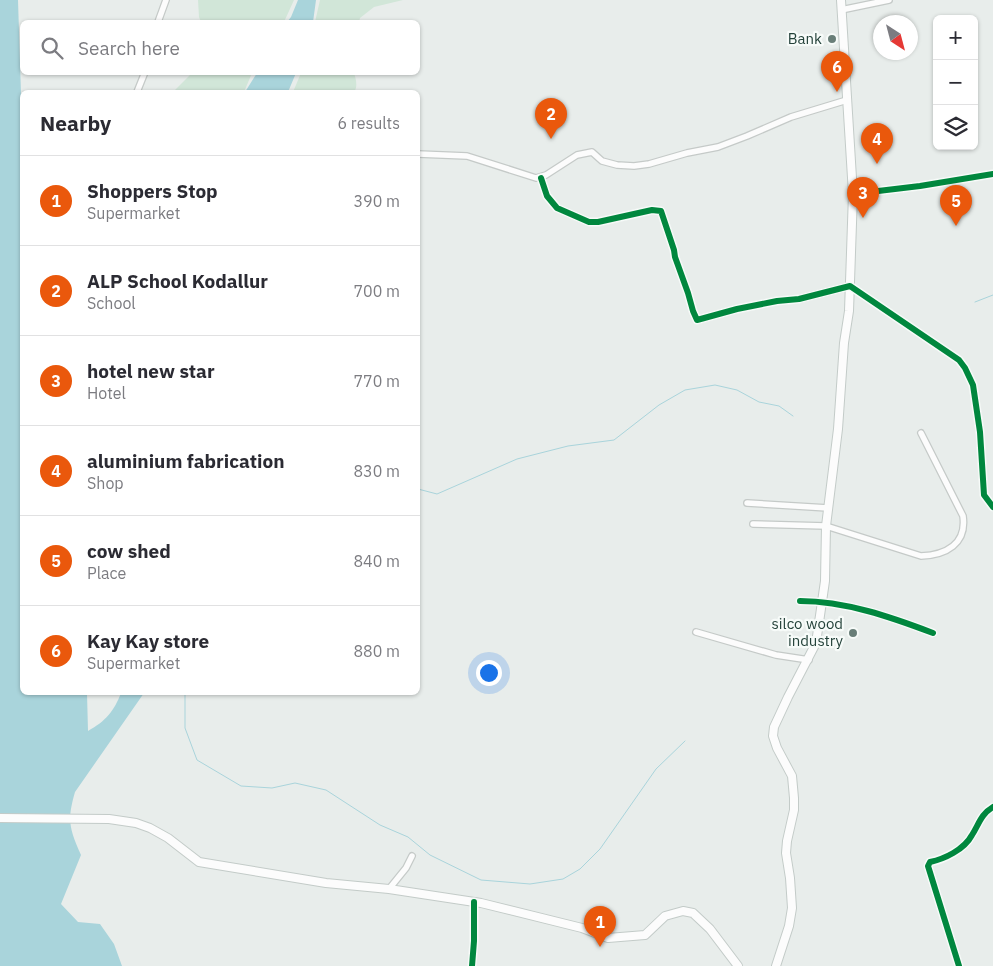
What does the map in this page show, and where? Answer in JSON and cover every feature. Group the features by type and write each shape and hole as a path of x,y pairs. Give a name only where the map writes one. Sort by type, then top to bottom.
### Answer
{"main road":[{"path":"776,966 789,926 792,908 786,841 794,810 794,798 792,776 777,748 773,736 774,727 816,643 826,564 826,526 838,429 850,286 852,194 841,0"},
{"path":"0,818 109,819 136,823 168,838 199,862 326,884 389,889 474,902 530,914 582,928 608,938 645,935 665,916 683,911 694,913 710,929 738,966"}],"street":[{"path":"159,20 166,0"},
{"path":"841,10 889,0"},
{"path":"138,90 144,75"},
{"path":"420,154 467,156 499,165 532,178 540,178 577,155 592,152 602,161 617,165 634,166 649,164 718,146 747,136 791,116 847,100"},
{"path":"852,194 920,186 993,174"},
{"path":"540,178 547,196 557,208 589,222 598,222 652,210 660,211 693,311 698,320 737,309 799,298 850,286 959,360 973,385 980,432 984,495 993,507"},
{"path":"753,524 826,526 921,556 936,555 950,548 959,540 964,525 963,516 921,433"},
{"path":"748,503 828,508"},
{"path":"800,601 822,601 871,612 933,633"},
{"path":"696,632 776,655 809,660"},
{"path":"959,966 928,866 930,862 940,860 962,847 972,836 982,816 993,807"},
{"path":"389,889 406,868 412,856"},
{"path":"472,966 474,902"}],"green space":[{"path":"198,0 294,0 285,20 200,20"},
{"path":"320,0 403,0 374,7 360,20 315,20"},
{"path":"190,75 251,75 245,90 175,90"},
{"path":"300,75 355,75 356,80 355,90 294,90"}],"water":[{"path":"0,0 18,0 21,90 20,695 87,695 88,731 109,715 120,695 143,695 75,792 70,824 81,855 61,904 78,922 100,924 114,944 122,966 0,966"},
{"path":"298,0 316,0 313,20 289,20"},
{"path":"256,75 295,75 289,90 246,90"}],"waterway":[{"path":"975,302 993,295"},
{"path":"420,490 437,494 517,459 568,446 614,440 659,405 685,390 715,385 737,390 759,402 779,406 793,416"},
{"path":"185,695 185,728 197,760 241,786 272,788 295,783 326,790 380,825 408,837 430,855 481,880 530,884 563,879 580,869 600,849 656,769 685,741"}],"cycle path":[{"path":"853,194 920,186 993,174"},
{"path":"541,178 547,196 557,208 589,222 598,222 652,210 661,211 697,320 737,309 777,301 799,299 850,286 959,360 973,385 980,432 984,495 993,507"},
{"path":"800,601 834,604 868,611 933,633"},
{"path":"959,966 928,866 930,862 941,859 964,845 983,816 993,807"},
{"path":"472,966 474,902"}],"place":[{"name":"Bank","path":"832,39"},
{"name":"Kay Kay store","path":"837,92"},
{"name":"ALP School Kodallur","path":"551,139"},
{"name":"aluminium fabrication","path":"877,164"},
{"name":"hotel new star","path":"863,218"},
{"name":"cow shed","path":"956,226"},
{"name":"silco wood industry","path":"853,633"},
{"name":"Shoppers Stop","path":"600,947"}]}
